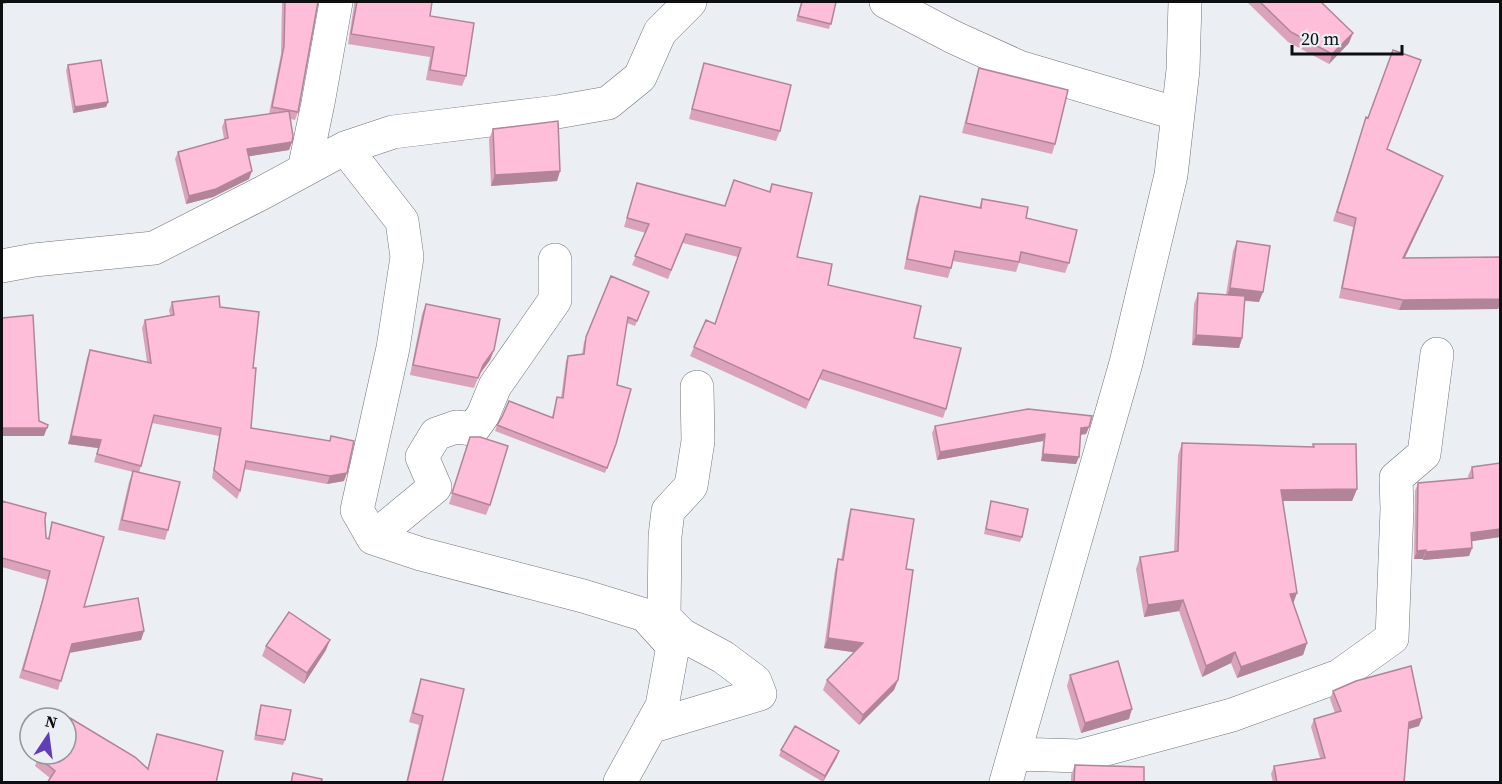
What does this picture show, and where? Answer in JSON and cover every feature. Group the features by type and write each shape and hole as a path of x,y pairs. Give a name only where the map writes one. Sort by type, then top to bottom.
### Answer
{"street":[{"path":"304,170 336,2"},
{"path":"2,266 34,260 154,248 353,146 393,132 557,112 608,103 640,77 660,32 690,2"},
{"path":"886,2 953,37 1020,67 1178,114"},
{"path":"1185,2 1183,70 1171,175 1126,363 1010,768 1080,756 1232,715 1339,676 1392,638 1396,478 1424,454 1437,354"},
{"path":"318,103 353,146 402,220 407,257 393,348 357,510 373,538 421,555 583,596 645,615 672,646 662,706 620,783"},
{"path":"373,538 435,487 422,457 436,434 456,426 473,429 483,415 495,386 555,300 555,260"},
{"path":"650,727 760,694 755,681 723,657 682,635 664,617 665,536 668,511 691,486 698,441 697,387"}],"building":[{"path":"285,2 318,2 298,112 272,107 284,46"},
{"path":"357,2 432,2 430,16 474,23 466,76 430,70 434,47 351,34"},
{"path":"802,2 836,2 831,24 798,16"},
{"path":"1260,2 1321,2 1353,33 1332,54 1291,32"},
{"path":"1393,50 1421,60 1387,149 1443,176 1403,258 1500,257 1500,299 1403,300 1342,288 1356,218 1337,212 1366,117 1368,118"},
{"path":"101,60 108,102 75,107 68,65"},
{"path":"704,63 791,85 780,131 692,109"},
{"path":"979,68 1068,90 1055,144 966,123"},
{"path":"289,111 292,142 247,149 252,171 216,189 189,196 178,152 228,138 225,120"},
{"path":"558,121 560,171 495,175 493,129"},
{"path":"734,180 770,192 772,184 812,193 797,257 832,264 828,285 921,306 914,338 961,348 946,409 823,370 809,400 694,347 706,320 715,324 741,248 686,234 671,270 635,256 649,224 627,218 637,183 725,206"},
{"path":"920,196 981,208 982,199 1028,207 1026,218 1077,230 1069,263 1021,252 1019,262 955,251 951,268 907,259"},
{"path":"1237,241 1270,246 1263,292 1230,288"},
{"path":"611,276 649,292 637,321 628,317 617,385 631,389 607,468 497,425 509,401 553,418 557,397 563,398 568,356 584,354 586,337"},
{"path":"1198,293 1245,296 1242,338 1196,335"},
{"path":"219,296 220,307 259,312 253,368 256,368 251,428 330,441 331,436 354,441 347,473 330,476 246,461 240,491 214,470 221,428 154,415 141,466 97,454 101,440 71,436 90,350 151,363 145,320 174,315 172,302"},
{"path":"426,304 500,319 494,350 483,365 478,378 413,365"},
{"path":"33,315 39,421 48,425 47,428 2,428 2,318"},
{"path":"1028,409 1092,416 1089,427 1081,428 1079,457 1043,454 1045,434 940,452 935,426"},
{"path":"470,437 480,437 508,446 490,505 452,493"},
{"path":"1182,443 1314,447 1313,444 1356,444 1357,489 1281,490 1297,593 1290,594 1307,643 1241,667 1235,652 1206,666 1183,600 1148,605 1140,557 1178,551"},
{"path":"1500,463 1500,529 1471,533 1472,548 1417,551 1418,483 1473,478 1472,467"},
{"path":"133,471 180,482 168,530 122,520"},
{"path":"2,501 46,513 46,538 49,539 52,522 104,537 84,607 138,598 144,631 72,644 61,681 23,670 50,571 2,558"},
{"path":"991,501 1028,509 1022,537 986,529"},
{"path":"851,509 914,519 906,569 913,570 898,680 863,715 827,680 863,643 828,638 838,559 843,560"},
{"path":"289,612 330,640 307,673 266,646"},
{"path":"1118,661 1132,709 1085,723 1070,675"},
{"path":"1411,666 1422,718 1409,722 1404,783 1277,783 1274,766 1325,758 1314,719 1341,711 1333,691 1356,681"},
{"path":"421,679 464,689 442,783 407,783 423,716 413,713"},
{"path":"261,705 291,710 285,740 256,735"},
{"path":"78,723 135,757 148,769 157,734 223,751 216,783 47,783 55,771 49,766 78,766"},
{"path":"795,726 839,751 825,776 781,750"},
{"path":"1075,765 1144,767 1144,783 1074,783"},
{"path":"293,773 322,779 321,783 291,783"}]}
